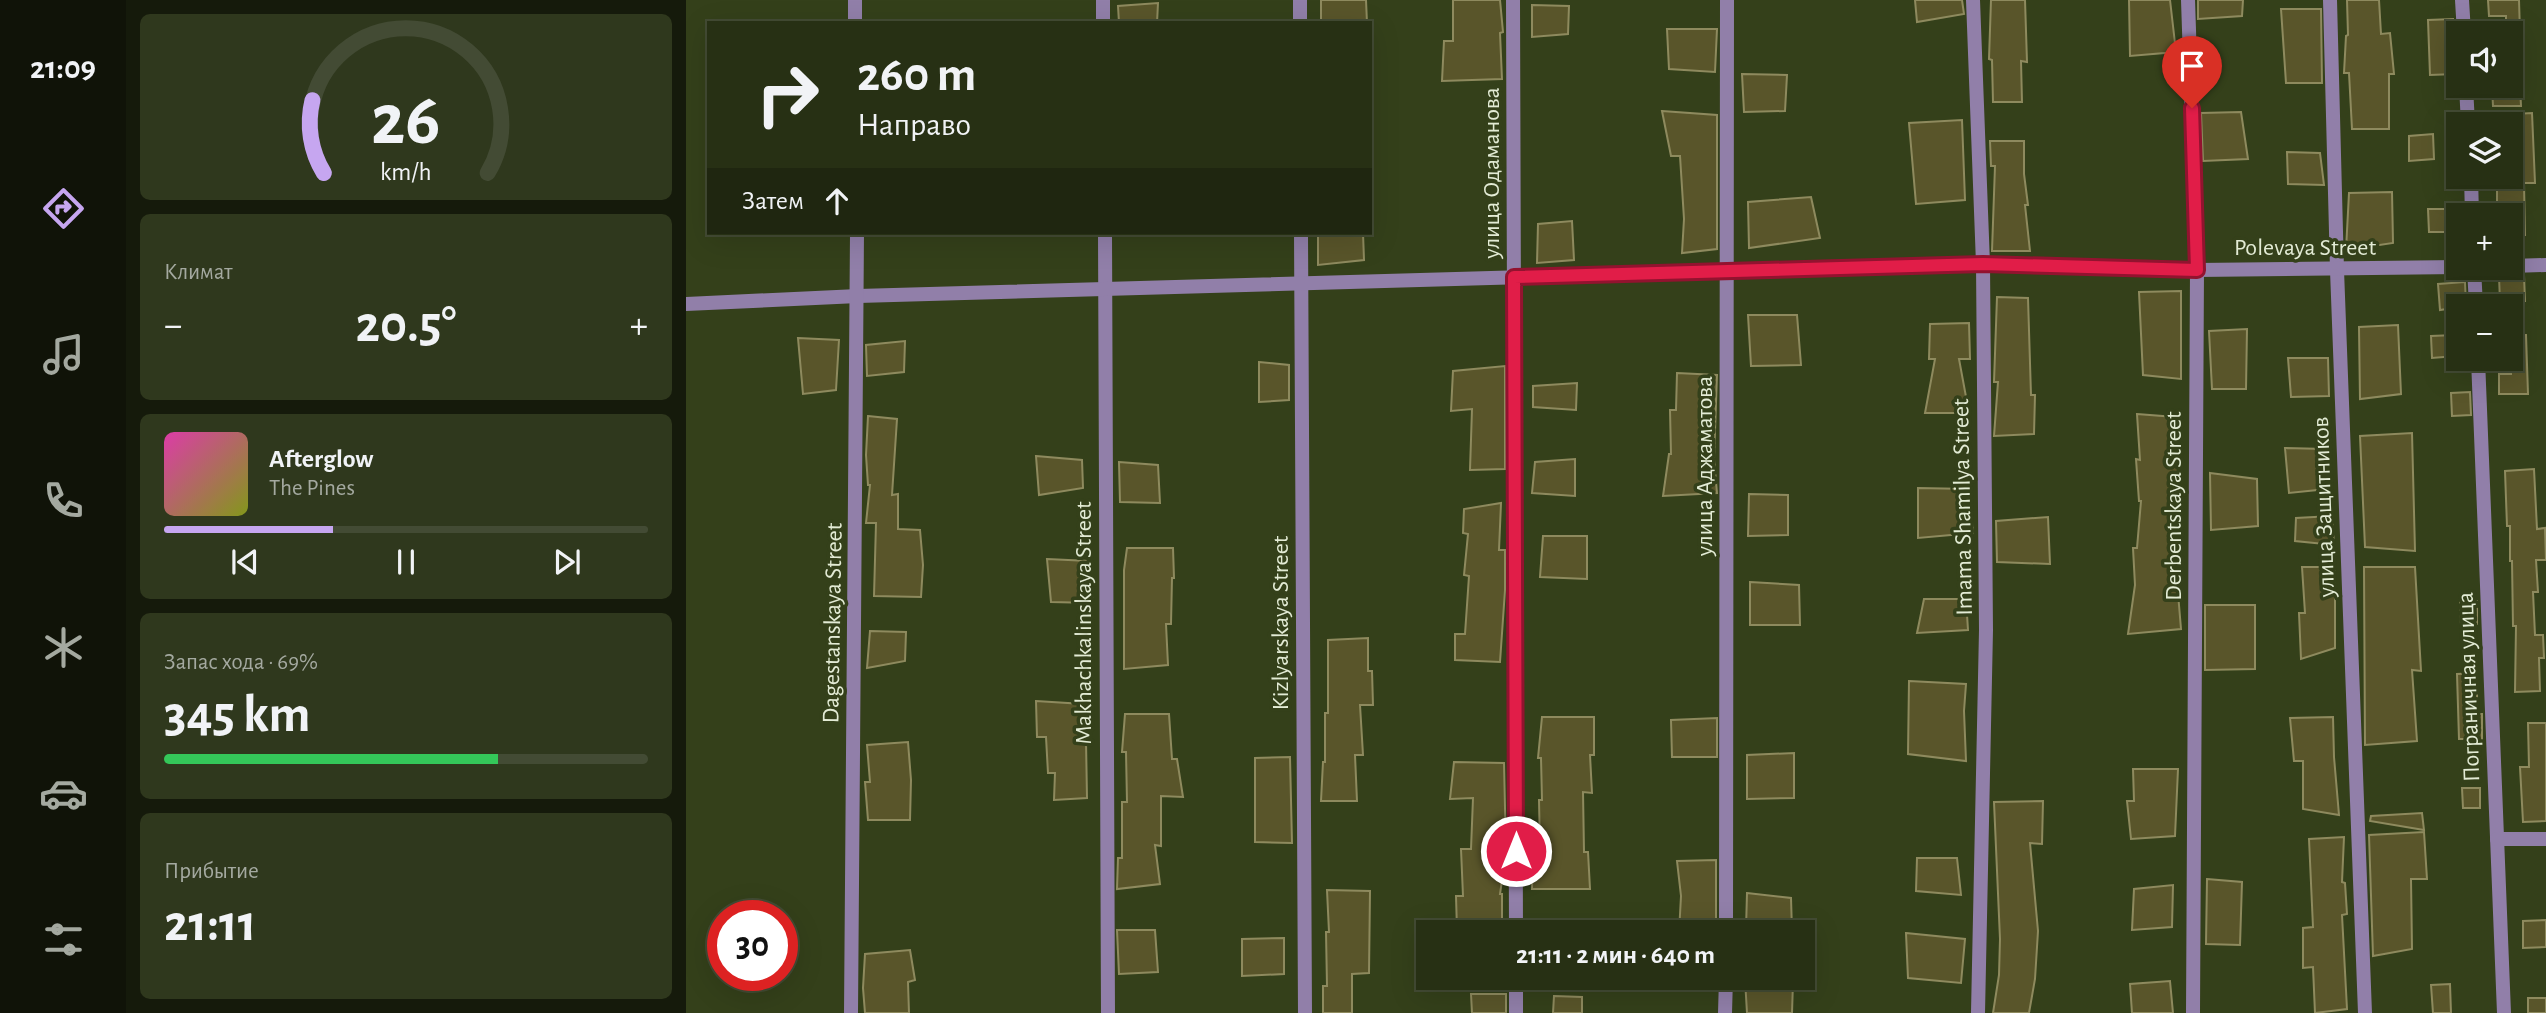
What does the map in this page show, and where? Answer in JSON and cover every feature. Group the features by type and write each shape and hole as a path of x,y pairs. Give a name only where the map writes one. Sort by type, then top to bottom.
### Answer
{"street":[{"path":"855,0 855,21"},
{"path":"1103,0 1104,21"},
{"path":"1300,0 1300,21"},
{"name":"улица Одаманова","path":"1513,0 1516,920"},
{"name":"улица Аджаматова","path":"1726,920 1727,0"},
{"name":"Imama Shamilya Street","path":"1973,0 1983,264 1986,630 1978,1013"},
{"name":"Derbentskaya Street","path":"2188,0 2197,270 2193,1013"},
{"name":"улица Защитников","path":"2330,0 2337,270 2365,1013"},
{"path":"2462,0 2463,21"},
{"name":"Dagestanskaya Street","path":"851,1013 857,235"},
{"name":"Makhachkalinskaya Street","path":"1105,235 1108,1013"},
{"name":"Kizlyarskaya Street","path":"1301,235 1305,1013"},
{"name":"Polevaya Street","path":"686,304 858,296 1983,264 2197,270 2446,267"},
{"path":"2523,266 2546,265"},
{"name":"Пограничная улица","path":"2478,371 2504,1013"},
{"path":"2497,839 2546,839"},
{"path":"1516,990 1516,1013"},
{"path":"1726,990 1726,1013"}],"building":[{"path":"1321,0 1366,0 1367,21 1321,21"},
{"path":"1453,0 1500,0 1503,32 1500,33 1502,79 1442,81 1444,41 1453,41"},
{"path":"1915,0 1962,0 1964,14 1917,22"},
{"path":"1991,0 2025,0 2027,62 2021,61 2022,102 1993,102 1992,60 1989,59"},
{"path":"2129,0 2170,0 2176,52 2130,56"},
{"path":"2198,0 2243,0 2242,16 2198,19"},
{"path":"2347,0 2379,0 2381,34 2390,33 2394,74 2389,74 2389,129 2352,129 2349,73 2344,73 2348,35"},
{"path":"2488,0 2519,0 2520,21 2506,21 2506,16 2489,16"},
{"path":"1158,3 1157,21 1119,21 1118,6"},
{"path":"1532,5 1569,6 1568,34 1532,37"},
{"path":"2281,9 2321,9 2322,83 2286,83"},
{"path":"2453,19 2446,21 2446,74 2430,75 2428,20"},
{"path":"1667,29 1717,29 1715,72 1669,69"},
{"path":"1742,74 1787,75 1785,111 1744,112"},
{"path":"2493,98 2521,98 2521,106 2493,106"},
{"path":"1662,111 1717,115 1717,249 1682,253 1684,219 1680,156 1671,156"},
{"path":"2241,112 2248,159 2203,161 2201,113"},
{"path":"2532,113 2535,183 2524,183 2523,235 2523,203 2497,203 2497,189 2523,189 2523,114"},
{"path":"1962,120 1965,200 1916,204 1909,123"},
{"path":"2433,134 2434,159 2409,161 2409,136"},
{"path":"1990,141 2024,141 2028,205 2025,205 2030,251 1992,251 1995,166 1991,166"},
{"path":"2287,152 2320,153 2324,185 2288,184"},
{"path":"2392,192 2393,243 2346,250 2349,193"},
{"path":"1811,197 1820,238 1749,248 1748,202"},
{"path":"2428,209 2446,209 2446,232 2429,232"},
{"path":"1572,221 1574,260 1537,263 1538,224"},
{"path":"1318,235 1363,235 1364,260 1318,265"},
{"path":"2523,275 2525,301 2523,294 2500,294 2499,280 2523,280"},
{"path":"2465,282 2466,294 2446,294 2446,309 2440,310 2438,284"},
{"path":"2181,291 2181,379 2143,375 2139,292"},
{"path":"1997,297 2028,298 2031,395 2035,395 2034,434 1994,436 1998,382 1994,382"},
{"path":"1748,315 1797,315 1801,365 1751,366"},
{"path":"1969,323 1970,359 1959,359 1969,413 1925,413 1935,359 1929,359 1930,324"},
{"path":"2398,325 2401,394 2360,399 2359,327"},
{"path":"2247,329 2246,389 2212,389 2209,331"},
{"path":"2446,335 2446,357 2432,358 2431,336"},
{"path":"2523,335 2526,335 2528,394 2499,394 2499,374 2511,374 2511,371 2523,371"},
{"path":"798,338 839,340 836,390 803,394"},
{"path":"905,341 904,372 867,376 866,345"},
{"path":"2288,358 2328,358 2329,396 2291,397"},
{"path":"1259,362 1289,365 1289,400 1259,402"},
{"path":"1505,366 1505,469 1470,470 1472,409 1451,411 1453,371"},
{"path":"1677,373 1717,375 1714,459 1717,493 1663,496 1671,454 1670,410 1676,410"},
{"path":"1577,383 1576,410 1533,407 1533,386"},
{"path":"2470,392 2471,415 2452,416 2451,393"},
{"path":"2137,414 2175,417 2179,461 2177,581 2181,629 2128,634 2135,585 2133,548 2137,548 2141,501 2136,459 2140,460"},
{"path":"868,416 897,419 892,495 898,494 898,529 920,530 923,565 921,597 874,596 876,523 866,523 870,485 866,455"},
{"path":"2412,433 2415,551 2365,547 2360,436"},
{"path":"2285,448 2325,449 2327,489 2289,493"},
{"path":"1036,456 1082,460 1083,488 1039,495"},
{"path":"1575,459 1575,496 1532,493 1535,462"},
{"path":"1119,462 1158,465 1160,503 1120,502"},
{"path":"2534,469 2537,529 2545,528 2546,560 2536,560 2538,592 2533,592 2535,635 2543,635 2544,658 2539,658 2540,691 2515,692 2516,626 2513,626 2512,561 2510,526 2507,526 2505,471"},
{"path":"2210,473 2257,479 2258,526 2211,530"},
{"path":"1918,488 1969,489 1973,533 1918,538"},
{"path":"1749,494 1788,495 1788,535 1748,536"},
{"path":"1501,503 1499,550 1505,550 1505,590 1500,662 1455,660 1455,634 1465,634 1469,576 1464,575 1468,534 1463,533 1464,509"},
{"path":"2332,516 2334,545 2295,541 2296,518"},
{"path":"2048,517 2050,564 1997,562 1996,521"},
{"path":"1543,536 1587,536 1587,579 1540,577"},
{"path":"1127,548 1173,548 1171,624 1166,624 1168,665 1124,669 1124,570"},
{"path":"1047,559 1089,561 1093,603 1051,602"},
{"path":"2302,567 2335,567 2335,648 2301,659 2299,613 2305,613"},
{"path":"2364,567 2415,567 2421,671 2412,670 2417,741 2365,745"},
{"path":"1750,582 1799,585 1800,625 1750,625"},
{"path":"1924,599 1966,599 1968,630 1917,633"},
{"path":"2477,601 2477,624 2461,625 2460,602"},
{"path":"2205,605 2255,605 2255,669 2205,670"},
{"path":"870,631 906,632 905,661 867,668"},
{"path":"1368,638 1368,671 1372,671 1373,705 1360,705 1363,755 1355,755 1357,801 1321,801 1325,762 1325,713 1328,713 1328,640"},
{"path":"2477,673 2477,714 2482,714 2482,739 2459,739 2457,674"},
{"path":"1909,681 1966,684 1966,761 1908,754"},
{"path":"1036,701 1083,704 1082,741 1086,741 1087,798 1054,800 1055,773 1048,773 1046,737 1037,737"},
{"path":"1125,714 1169,714 1172,759 1177,759 1183,797 1161,796 1161,846 1155,845 1160,884 1117,889 1118,858 1122,858 1122,802 1127,802 1126,752 1122,752"},
{"path":"1542,717 1594,717 1594,755 1590,755 1592,793 1583,792 1584,852 1588,852 1590,889 1532,889 1533,848 1540,848 1539,800 1542,800 1541,758 1538,758"},
{"path":"2333,717 2339,815 2303,809 2303,761 2294,761 2290,718"},
{"path":"1717,718 1717,757 1672,757 1671,720"},
{"path":"2528,723 2546,723 2546,821 2523,822 2520,767 2529,767"},
{"path":"908,742 910,820 868,820 865,782 870,782 867,745"},
{"path":"1794,753 1794,798 1747,799 1747,755"},
{"path":"1290,757 1292,843 1255,842 1255,758"},
{"path":"1454,762 1504,763 1506,853 1500,894 1502,920 1457,920 1456,896 1463,896 1461,849 1471,849 1473,798 1450,799"},
{"path":"2133,769 2178,769 2175,836 2131,839 2127,801 2134,801"},
{"path":"2462,788 2480,788 2480,808 2463,808"},
{"path":"2043,801 2042,844 2030,843 2038,931 2035,979 2029,1013 1993,1013 1999,975 2000,939 1994,802"},
{"path":"2422,813 2424,830 2370,821 2371,816"},
{"path":"2424,832 2427,879 2411,879 2412,949 2373,956 2369,835"},
{"path":"2344,837 2342,882 2345,883 2347,914 2342,915 2347,1009 2315,1013 2313,967 2303,968 2303,928 2313,927 2309,839"},
{"path":"1917,858 1957,858 1961,895 1916,891"},
{"path":"1716,860 1716,920 1680,920 1681,896 1677,861"},
{"path":"2207,879 2242,882 2240,945 2206,944"},
{"path":"2173,885 2172,927 2132,930 2134,889"},
{"path":"1327,890 1370,891 1369,973 1352,974 1352,1013 1323,1013 1323,986 1327,986 1326,932 1329,932"},
{"path":"1747,893 1791,898 1792,920 1746,920"},
{"path":"2546,920 2546,947 2523,948 2523,921"},
{"path":"1117,930 1155,930 1158,972 1119,974"},
{"path":"1906,933 1965,939 1961,983 1908,978"},
{"path":"1284,938 1284,974 1242,976 1242,939"},
{"path":"910,950 915,980 908,982 909,1013 865,1013 865,954"},
{"path":"2170,981 2173,1013 2132,1013 2130,984"},
{"path":"2450,984 2451,1013 2433,1013 2431,985"},
{"path":"1746,990 1793,990 1792,1013 1747,1013"},
{"path":"1471,994 1506,994 1506,1013 1472,1013"},
{"path":"1554,996 1582,997 1582,1013 1553,1013"},
{"path":"2528,998 2546,998 2546,1013 2528,1013"}],"route":[{"path":"1516,851 1514,277 1983,264 2197,270 2192,108"}]}
